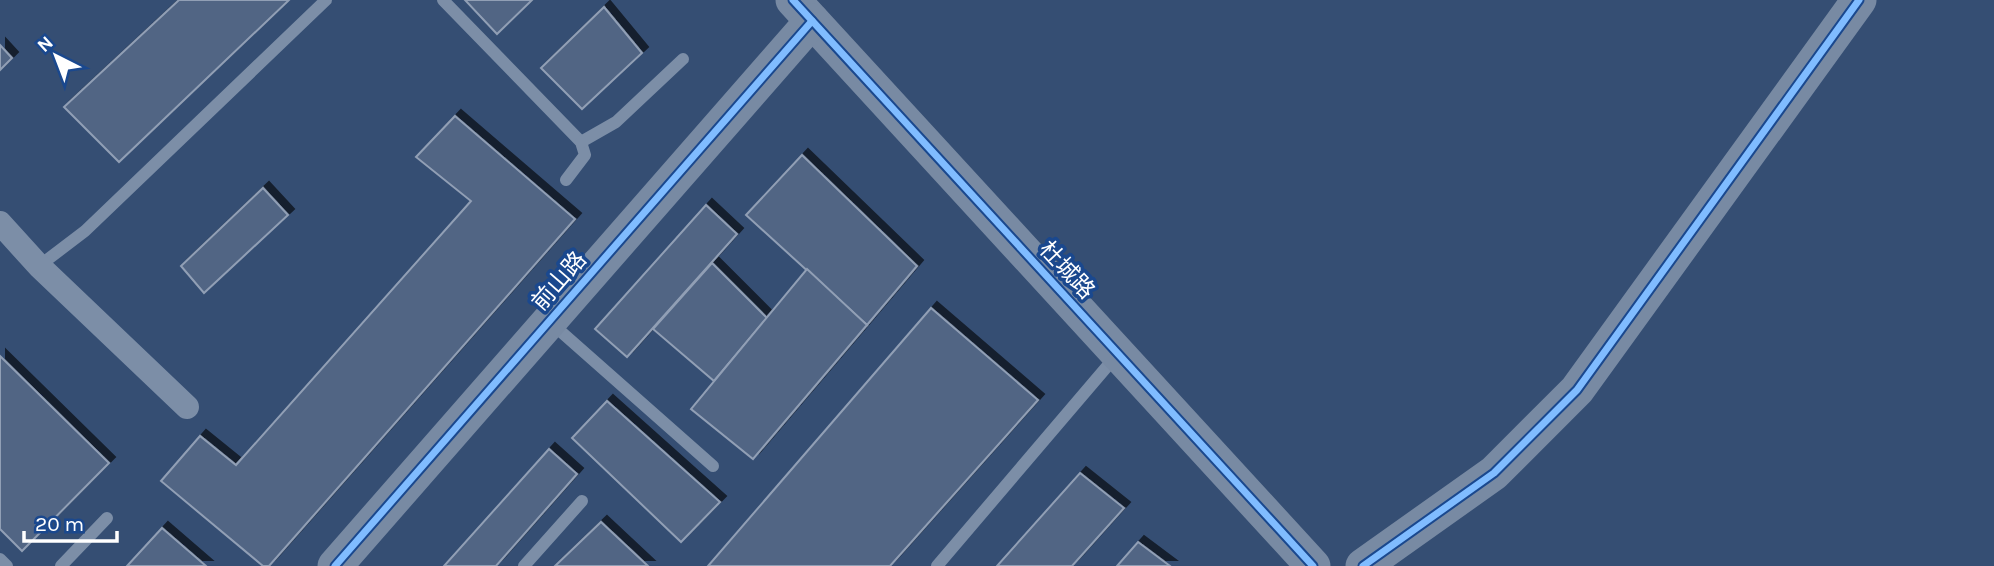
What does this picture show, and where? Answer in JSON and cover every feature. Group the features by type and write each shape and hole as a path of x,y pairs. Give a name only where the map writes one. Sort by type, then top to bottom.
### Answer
{"street":[{"path":"1363,566 1494,473 1577,390 1859,0"},
{"name":"前山路","path":"346,562 550,322 802,10"},
{"name":"杜城路","path":"802,10 1313,566"},
{"path":"0,223 38,266 187,407"}],"lane":[{"path":"38,266 85,231 326,0"},
{"path":"443,0 580,142 585,155 566,180"},
{"path":"580,142 616,122 683,60"},
{"path":"550,322 713,466"},
{"path":"937,566 1118,354"},
{"path":"524,566 582,501"},
{"path":"61,566 107,518"},
{"path":"0,559 8,566"}],"building":[{"path":"179,0 289,0 119,162 64,107"},
{"path":"465,0 532,0 497,34"},
{"path":"604,7 642,53 582,109 541,68"},
{"path":"0,45 12,58 0,70"},
{"path":"455,116 575,219 269,566 263,566 161,481 200,436 236,465 471,201 416,157"},
{"path":"802,155 917,266 867,325 746,215"},
{"path":"263,188 288,215 204,293 181,266"},
{"path":"706,205 737,234 627,357 595,329"},
{"path":"712,263 767,318 714,381 653,329"},
{"path":"807,269 867,325 753,459 691,409"},
{"path":"931,308 1038,400 890,566 708,566"},
{"path":"0,356 109,463 22,551 0,529"},
{"path":"607,401 720,502 681,542 572,438"},
{"path":"549,449 577,474 496,566 444,566"},
{"path":"1080,473 1124,508 1072,566 997,566"},
{"path":"601,522 648,566 555,566"},
{"path":"162,528 206,566 127,566"},
{"path":"1138,542 1170,566 1117,566"}],"cycle path":[{"path":"793,0 1313,566"},
{"path":"1363,566 1494,473 1577,390 1859,0"},
{"path":"335,566 812,21"}]}
